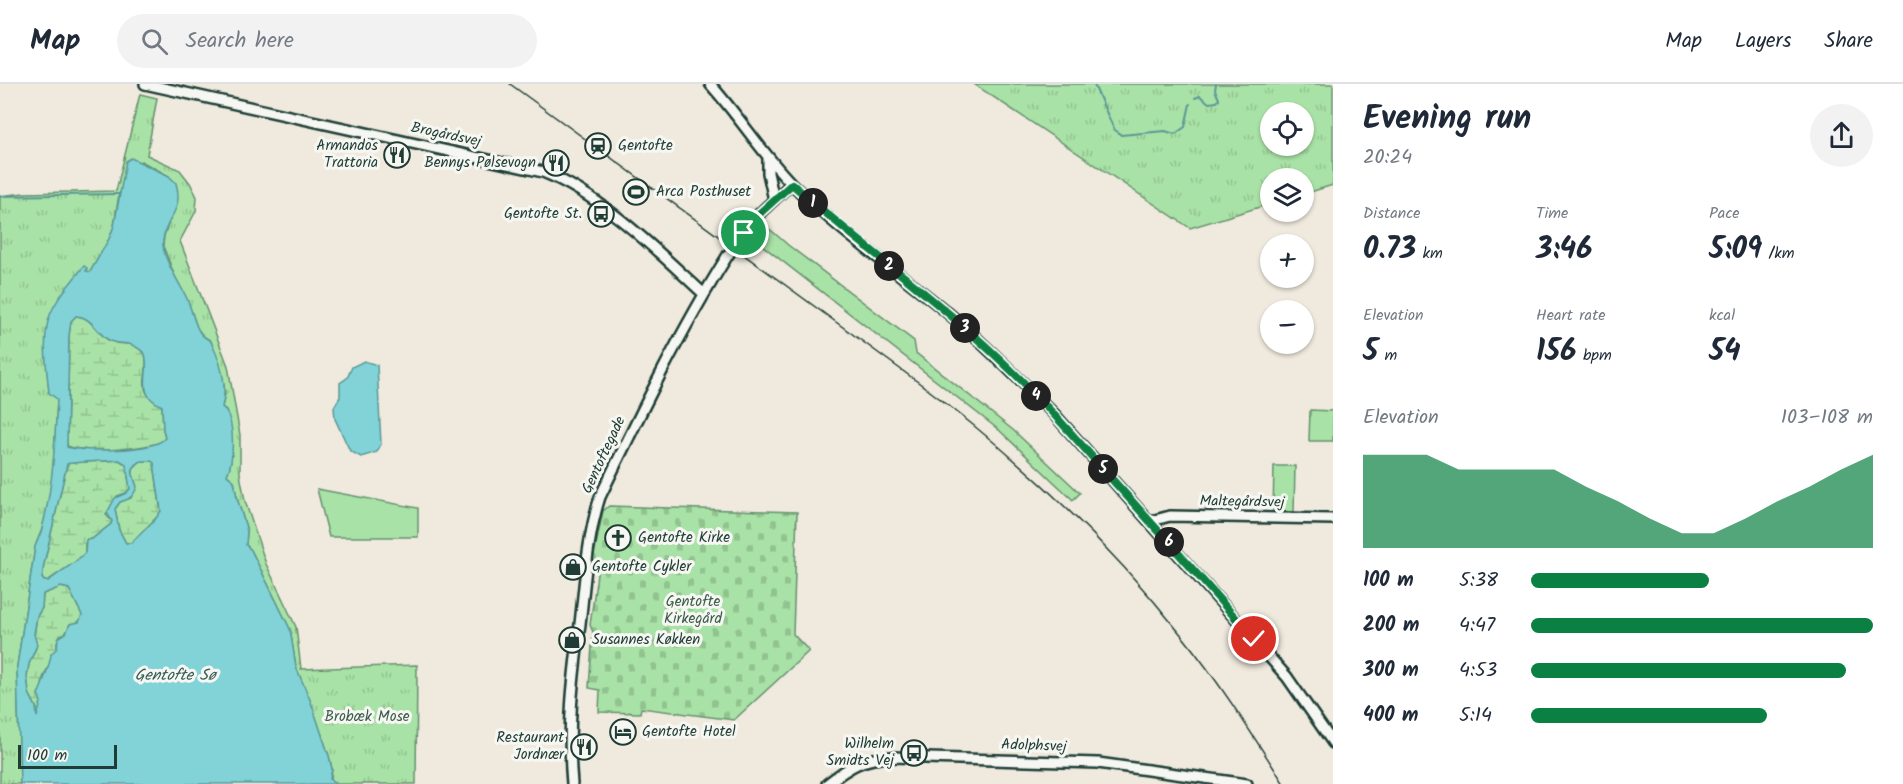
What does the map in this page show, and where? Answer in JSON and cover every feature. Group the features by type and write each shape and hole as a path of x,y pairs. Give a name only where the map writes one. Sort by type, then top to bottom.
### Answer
{"street":[{"path":"710,84 768,158 792,184 949,314 1013,372 1054,414 1287,677 1333,743"},
{"name":"Brogårdsvej","path":"149,85 549,174 573,187 632,229 704,294"},
{"path":"768,158 768,173 774,200"},
{"name":"Gentoftegade","path":"573,784 569,750 571,699 586,561 600,497 655,382 704,294 744,233 761,212 792,184"},
{"name":"Maltegårdsvej","path":"1151,521 1170,516 1333,519"},
{"name":"Adolphsvej","path":"827,784 856,763 892,757 1098,763 1246,784"}],"green space":[{"path":"974,84 1333,84 1333,185 1314,191 1314,168 1260,168 1260,207 1190,228"},
{"name":"Brobæk Mose","path":"140,94 157,98 147,155 180,170 197,197 196,211 180,241 228,366 240,435 240,474 245,501 266,564 296,627 301,669 417,665 416,784 336,784 331,779 332,769 329,756 296,667 290,629 251,550 246,545 247,531 234,481 227,475 232,451 226,410 222,407 225,394 224,384 211,341 197,328 189,304 163,246 168,224 169,176 141,161 119,194 114,226 109,239 90,272 86,271 87,268 46,357 49,392 57,399 55,448 46,513 35,547 17,666 20,784 0,784 0,196 24,193 116,191"},
{"path":"765,225 914,341 916,353 1013,430 1080,493 1073,500 999,430 754,239"},
{"path":"76,316 87,319 110,341 131,344 145,354 145,388 153,400 162,406 165,438 163,441 115,450 87,450 67,446 69,336 71,321"},
{"path":"1310,410 1333,411 1333,441 1309,441"},
{"path":"119,460 126,464 130,489 117,496 106,515 112,521 111,524 92,539 87,539 85,553 75,562 44,581 42,578 44,564 67,464"},
{"path":"141,461 154,463 161,513 131,543 126,543 119,530 115,509 120,502 131,498 136,484 133,472 135,466"},
{"path":"1274,466 1295,466 1294,512 1273,511"},
{"path":"317,489 418,508 418,537 329,537"},
{"name":"Gentofte Kirkegård","path":"609,506 797,512 793,634 809,651 734,720 641,708 640,713 599,712 600,690 589,688 593,632 590,625 598,567 592,565 603,511"},
{"path":"61,587 69,589 82,615 79,622 70,624 66,633 60,635 57,648 43,678 39,693 41,702 38,717 36,717 37,709 29,693 27,676 36,648 34,637 37,616 42,608 43,594"}],"water":[{"name":"Gentofte Sø","path":"131,158 169,176 176,183 178,201 163,240 165,255 188,301 197,328 202,336 210,340 220,364 224,390 222,407 227,412 232,429 231,459 227,475 234,481 247,531 246,545 251,550 290,629 296,667 311,702 329,756 332,769 330,779 336,784 20,784 17,666 35,547 42,529 49,497 57,399 49,393 45,351 47,326 52,310 62,294 84,266 87,268 86,271 90,272 109,239 114,226 126,161","holes":["76,316 86,319 111,341 133,345 145,354 146,390 153,401 162,406 165,438 147,446 118,450 67,447 71,321","119,460 126,464 130,489 115,498 107,513 112,521 111,524 92,539 86,540 85,553 48,581 44,581 42,578 44,564 67,464","141,461 154,463 161,511 131,543 126,543 119,530 115,509 120,502 131,497 136,490 133,470","61,587 69,589 82,615 79,622 70,624 66,633 58,638 57,648 51,654 38,694 41,702 37,717 36,707 29,693 27,676 37,645 34,634 37,616 42,608 43,594"]},
{"path":"364,361 377,365 381,444 377,452 361,457 350,451 335,419 334,407 340,397 340,383 347,378 352,367"}],"waterway":[{"path":"1195,98 1200,96 1209,103 1217,102 1219,99 1215,90 1216,84"},
{"path":"1094,85 1114,129 1121,135 1165,131 1175,134 1185,127 1190,104"},
{"path":"0,196 119,194"}],"tram line":[{"path":"510,84 918,382 1025,469 1059,500 1154,601 1210,672 1284,784"}],"place":[{"name":"Gentofte","path":"598,146"},
{"name":"Armandos Trattoria","path":"397,155"},
{"name":"Bennys Pølsevogn","path":"556,163"},
{"name":"Arca Posthuset","path":"636,192"},
{"name":"Gentofte St.","path":"601,214"},
{"name":"Gentofte Kirke","path":"618,538"},
{"name":"Gentofte Cykler","path":"573,567"},
{"name":"Susannes Køkken","path":"572,640"},
{"name":"Gentofte Hotel","path":"623,732"},
{"name":"Restaurant Jordnær","path":"584,747"},
{"name":"Wilhelm Smidts Vej","path":"914,753"}],"route":[{"path":"744,233 761,212 792,184 949,314 1013,372 1151,521 1254,639"}]}
